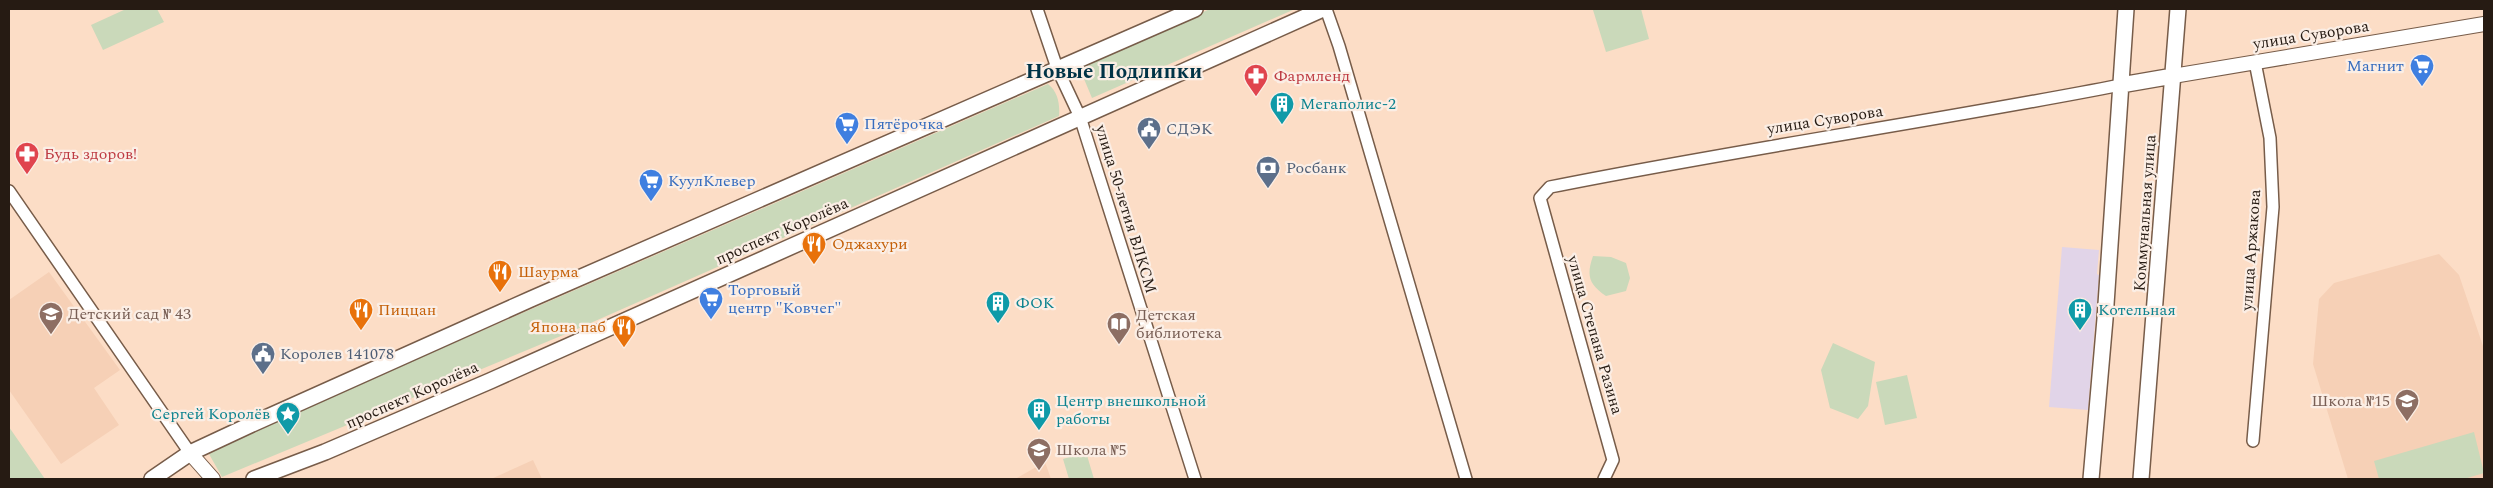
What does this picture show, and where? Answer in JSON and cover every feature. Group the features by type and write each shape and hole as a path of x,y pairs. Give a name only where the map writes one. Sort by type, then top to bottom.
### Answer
{"main road":[{"path":"152,479 190,453 508,308 1196,9"},
{"name":"проспект Королёва","path":"254,479 325,452 481,384 1325,9"},
{"name":"Коммунальная улица","path":"2091,479 2126,9"},
{"name":"Коммунальная улица","path":"2141,479 2178,9"},
{"path":"2121,86 2173,76"}],"street":[{"name":"улица 50-летия ВЛКСМ","path":"1037,9 1057,68 1080,117 1195,479"},
{"path":"1325,9 1339,46 1466,479"},
{"name":"улица Суворова","path":"2173,76 2484,24"},
{"name":"улица Аржакова","path":"2252,441 2273,208 2270,138 2255,62"},
{"name":"улица Суворова","path":"1540,198 1550,187 1634,170 2121,86"},
{"path":"9,191 190,453 213,479"},
{"name":"улица Степана Разина","path":"1540,198 1613,460 1604,479"}],"shaded area":[{"path":"2062,247 2099,250 2097,274 2099,275 2088,410 2049,407"},
{"name":"Школа №15","path":"2439,254 2459,275 2484,349 2484,479 2348,479 2313,364 2319,299 2334,283"},
{"name":"Детский сад № 43","path":"49,272 120,370 94,388 119,425 61,464 9,390 9,300"},
{"path":"533,460 542,479 491,479"},
{"name":"Школа №5","path":"1045,462 1051,479 1015,479"}],"green space":[{"path":"126,9 157,9 164,22 103,50 91,25"},
{"path":"1210,9 1295,9 1092,98 1079,67"},
{"path":"1641,9 1649,39 1606,52 1593,10"},
{"path":"1048,84 1058,98 1059,116 568,333 222,477 209,454 254,430"},
{"path":"1593,256 1611,257 1626,263 1630,278 1626,291 1606,296 1596,288 1590,279"},
{"path":"1833,343 1875,362 1868,406 1858,419 1830,408 1821,370"},
{"path":"1907,375 1917,418 1885,425 1876,382"},
{"path":"9,427 45,479 9,479"},
{"path":"2474,432 2484,473 2464,479 2379,479 2374,461"},
{"path":"1086,452 1094,479 1069,479 1063,459"}],"place":[{"name":"Магнит","path":"2422,87"},
{"name":"Фармленд","path":"1256,97"},
{"name":"Мегаполис-2","path":"1282,125"},
{"name":"Пятёрочка","path":"847,145"},
{"name":"СДЭК","path":"1149,150"},
{"name":"Будь здоров!","path":"27,175"},
{"name":"Росбанк","path":"1268,189"},
{"name":"КуулКлевер","path":"651,202"},
{"name":"Оджахури","path":"814,265"},
{"name":"Шаурма","path":"500,293"},
{"name":"Торговый центр \"Ковчег\"","path":"711,320"},
{"name":"ФОК","path":"998,324"},
{"name":"Пиццан","path":"361,331"},
{"name":"Котельная","path":"2080,331"},
{"name":"Детский сад № 43","path":"51,335"},
{"name":"Детская библиотека","path":"1119,345"},
{"name":"Япона паб","path":"624,348"},
{"name":"Королев 141078","path":"263,375"},
{"name":"Школа №15","path":"2407,422"},
{"name":"Центр внешкольной работы","path":"1039,431"},
{"name":"Сергей Королёв","path":"288,435"},
{"name":"Школа №5","path":"1039,471"}],"district":[{"name":"Новые Подлипки","path":"1114,72"}]}
